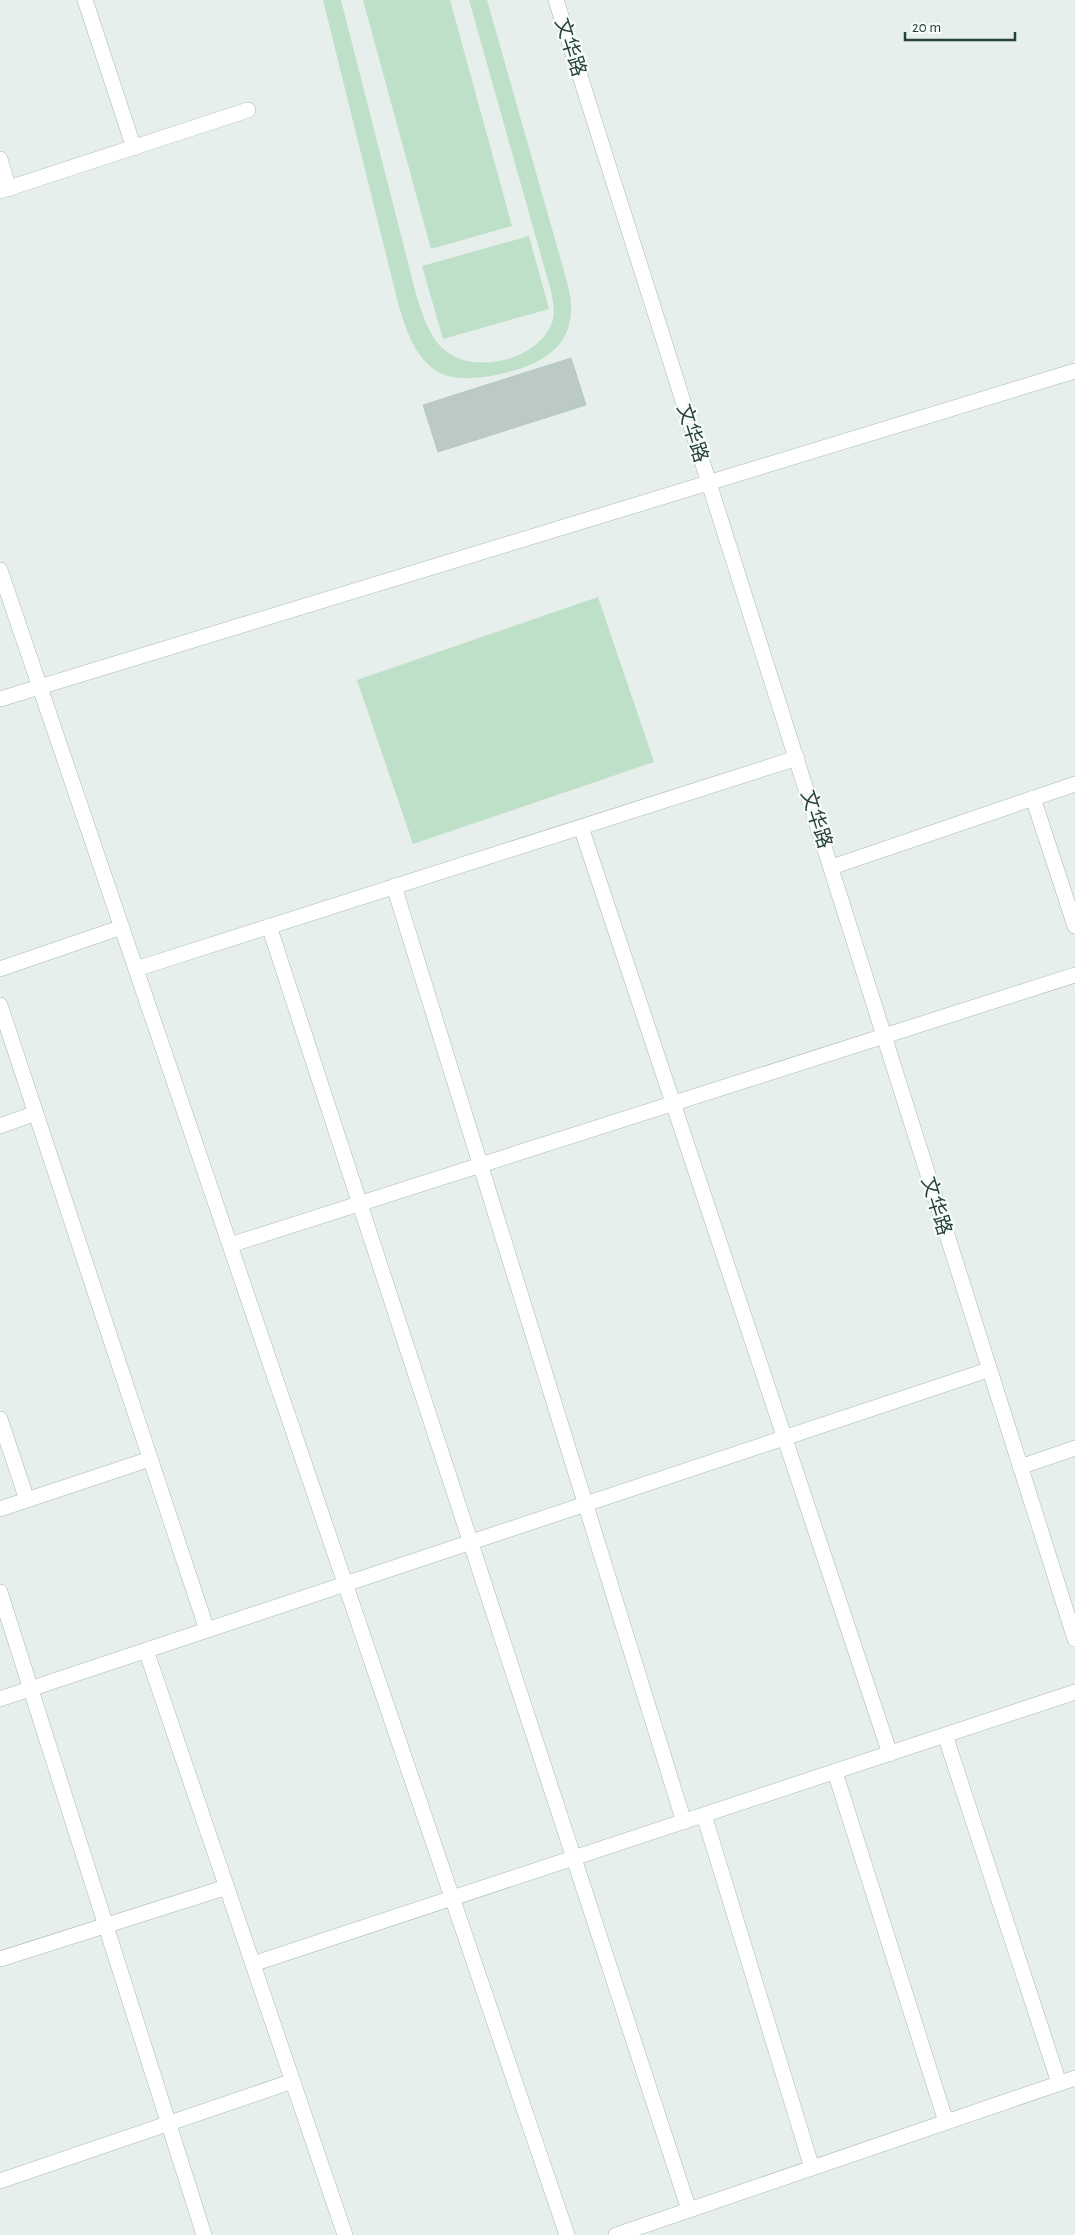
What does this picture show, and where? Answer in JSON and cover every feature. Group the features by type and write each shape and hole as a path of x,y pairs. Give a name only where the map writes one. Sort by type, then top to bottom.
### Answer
{"street":[{"path":"85,0 134,148"},
{"name":"文华路","path":"556,0 832,867 988,1370 1075,1638"},
{"path":"0,159 4,190 248,110"},
{"path":"0,699 1075,371"},
{"path":"0,570 567,2235"},
{"path":"136,969 797,758"},
{"path":"832,867 1075,784"},
{"path":"1033,798 1075,926"},
{"path":"581,827 890,1754"},
{"path":"394,886 684,1822"},
{"path":"269,926 689,2210"},
{"path":"0,969 122,927"},
{"path":"230,1245 1075,976"},
{"path":"0,1005 207,1630"},
{"path":"0,1126 36,1113"},
{"path":"0,1699 988,1370"},
{"path":"0,1420 4,1445 27,1500"},
{"path":"1020,1467 1075,1448"},
{"path":"0,1509 150,1459"},
{"path":"0,1592 204,2235"},
{"path":"146,1650 345,2235"},
{"path":"253,1964 1075,1692"},
{"path":"945,1736 1059,2084"},
{"path":"834,1772 946,2122"},
{"path":"704,1816 812,2168"},
{"path":"0,1959 227,1887"},
{"path":"616,2235 1075,2078"},
{"path":"0,2181 293,2081"}],"green space":[{"path":"323,0 341,0 417,298 428,328 441,347 459,359 473,362 489,362 519,355 532,347 543,337 551,325 554,313 551,291 469,0 487,0 566,278 570,298 570,321 566,334 549,354 511,372 475,378 460,378 446,376 431,367 412,342 398,303"},
{"path":"363,0 450,0 512,226 431,249"},
{"path":"529,236 549,309 443,339 422,266"},
{"path":"598,597 654,762 413,844 357,680"}],"building":[{"path":"571,358 586,405 438,452 423,405"}]}
